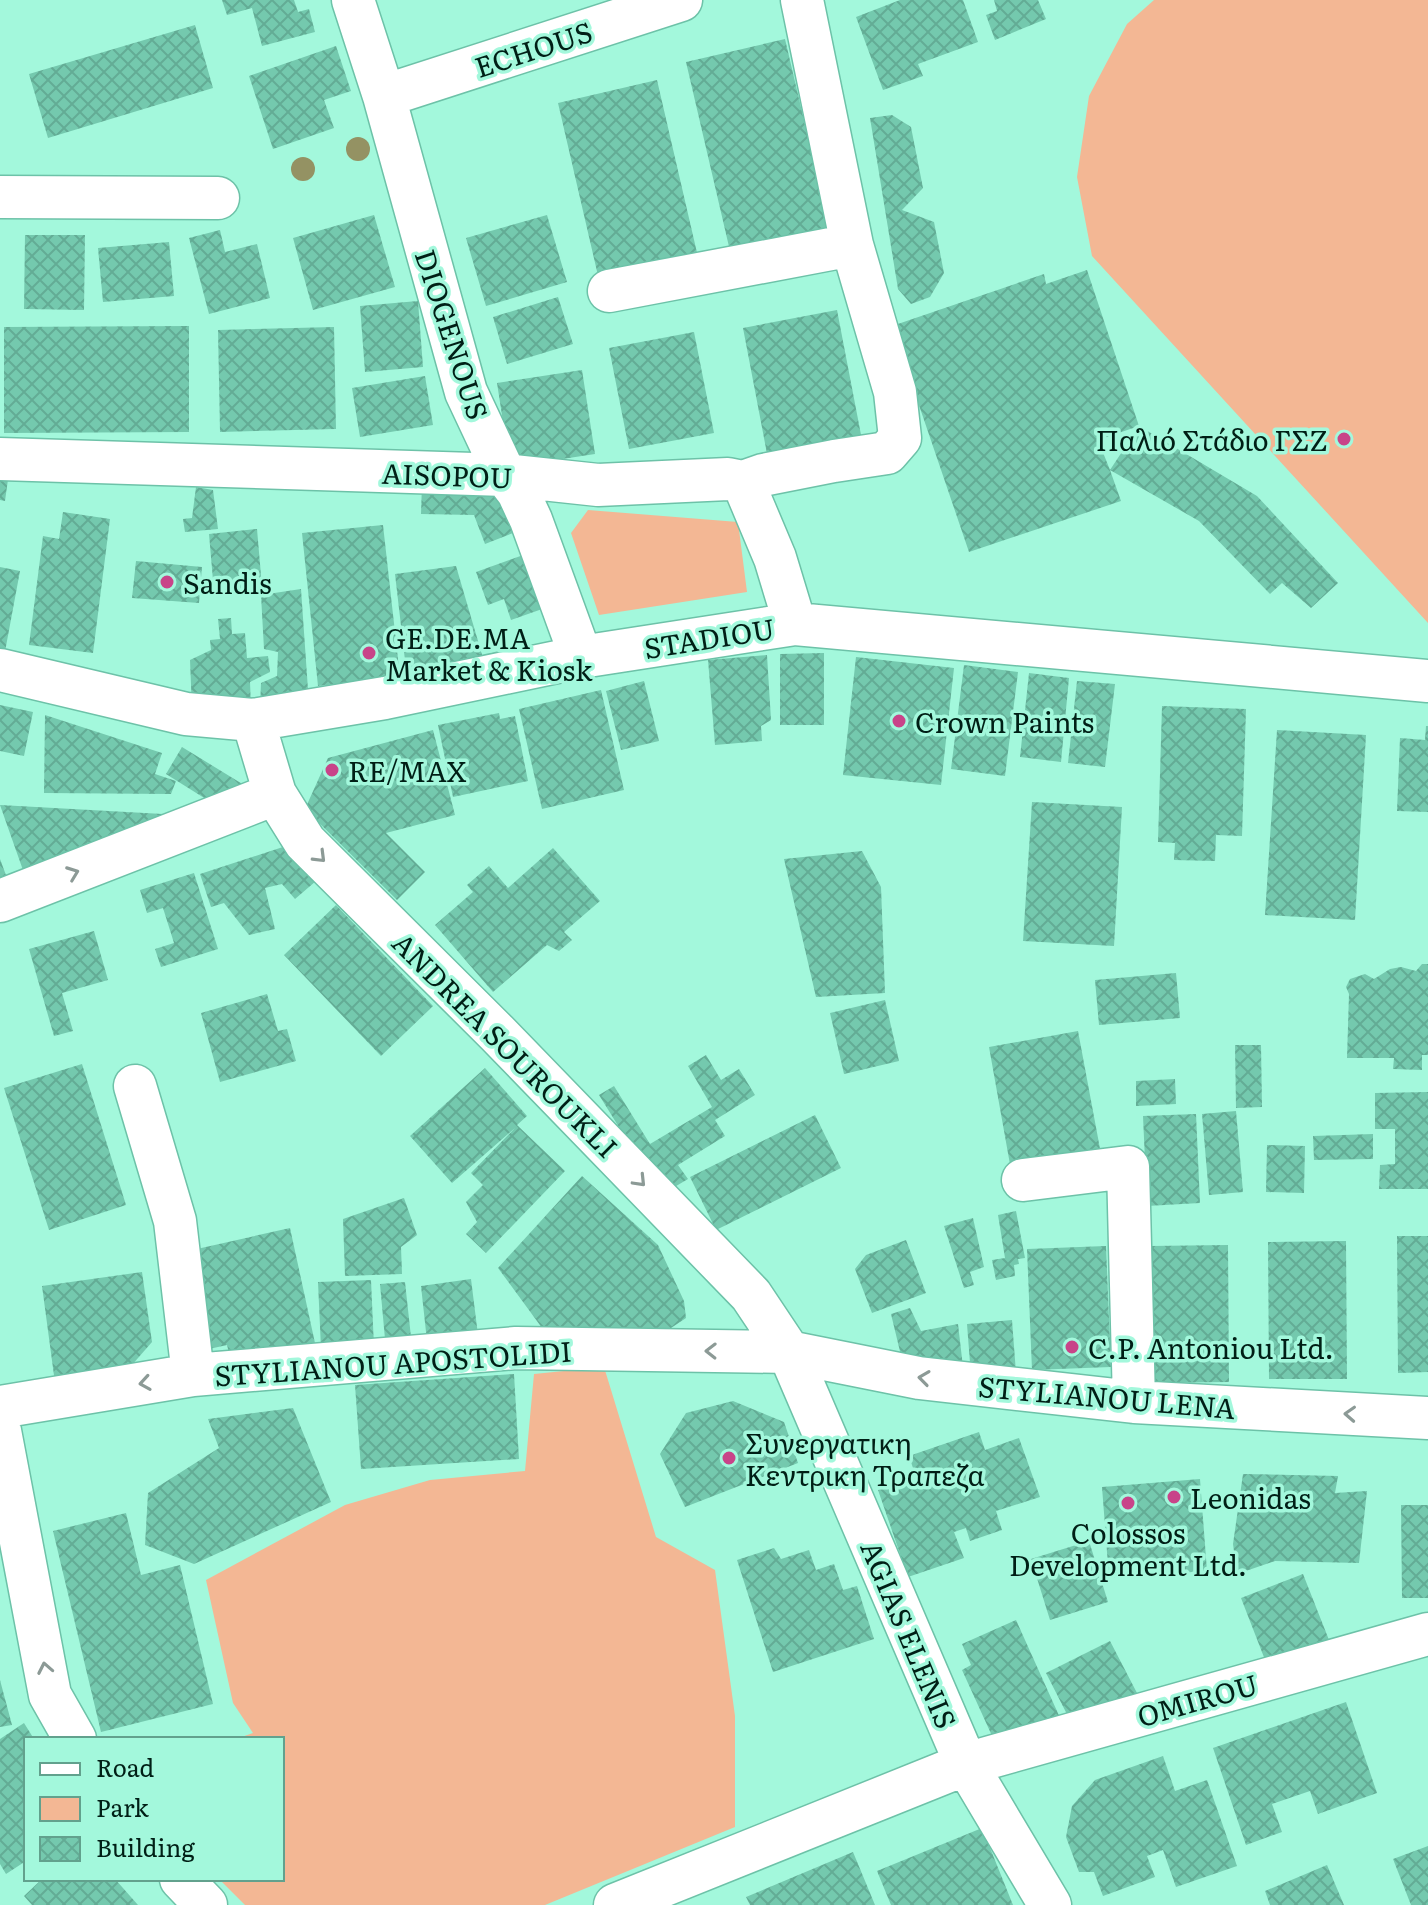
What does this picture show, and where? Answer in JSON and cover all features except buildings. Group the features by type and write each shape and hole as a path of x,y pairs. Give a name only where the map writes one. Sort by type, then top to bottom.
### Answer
{"street":[{"name":"DIOGENOUS","path":"353,0 384,96 466,392 505,475 518,492 531,520 581,657"},
{"name":"ECHOUS","path":"384,96 681,0"},
{"name":"AISOPOU","path":"0,459 505,475 598,485 728,479 743,482 820,464 887,453 900,438 895,392 852,245 802,0"},
{"path":"0,197 218,198"},
{"path":"609,291 852,245"},
{"path":"743,482 775,558 795,624"},
{"name":"STADIOU","path":"0,670 186,714 253,720 385,698 581,657 795,624 1428,681"},
{"name":"ANDREA SOUROUKLI","path":"253,720 275,794 305,842 497,1033 751,1295 789,1352"},
{"path":"0,901 275,794"},
{"path":"135,1086 175,1221 193,1375"},
{"path":"1023,1180 1128,1167 1134,1402"},
{"name":"STYLIANOU APOSTOLIDI","path":"0,1407 193,1375 516,1348 789,1352"},
{"name":"STYLIANOU LENA","path":"789,1352 919,1378 1134,1402 1428,1418"},
{"name":"AGIAS ELENIS","path":"789,1352 966,1764 1050,1905"},
{"path":"0,1431 50,1695 74,1737"},
{"name":"OMIROU","path":"615,1905 966,1764 1428,1634"},
{"path":"183,1881 206,1905"}],"green space":[{"name":"Παλιό Στάδιο ΓΣΖ","path":"1154,0 1428,0 1428,623 1092,256 1077,177 1089,96 1127,24"},
{"path":"588,510 738,522 747,592 599,615 571,533"},
{"path":"604,1367 656,1537 715,1570 735,1716 735,1827 545,1905 245,1905 221,1881 284,1881 284,1737 242,1737 253,1733 233,1703 206,1580 345,1505 430,1480 525,1471 534,1374"}],"place":[{"name":"Παλιό Στάδιο ΓΣΖ","path":"1344,439"},
{"name":"Sandis","path":"167,582"},
{"name":"GE.DE.MA Market & Kiosk","path":"369,653"},
{"name":"Crown Paints","path":"899,721"},
{"name":"RE/MAX","path":"332,770"},
{"name":"C.P. Antoniou Ltd.","path":"1072,1347"},
{"name":"Συνεργατικη Κεντρικη Τραπεζα","path":"729,1458"},
{"name":"Leonidas","path":"1174,1497"},
{"name":"Colossos Development Ltd.","path":"1128,1503"}]}
